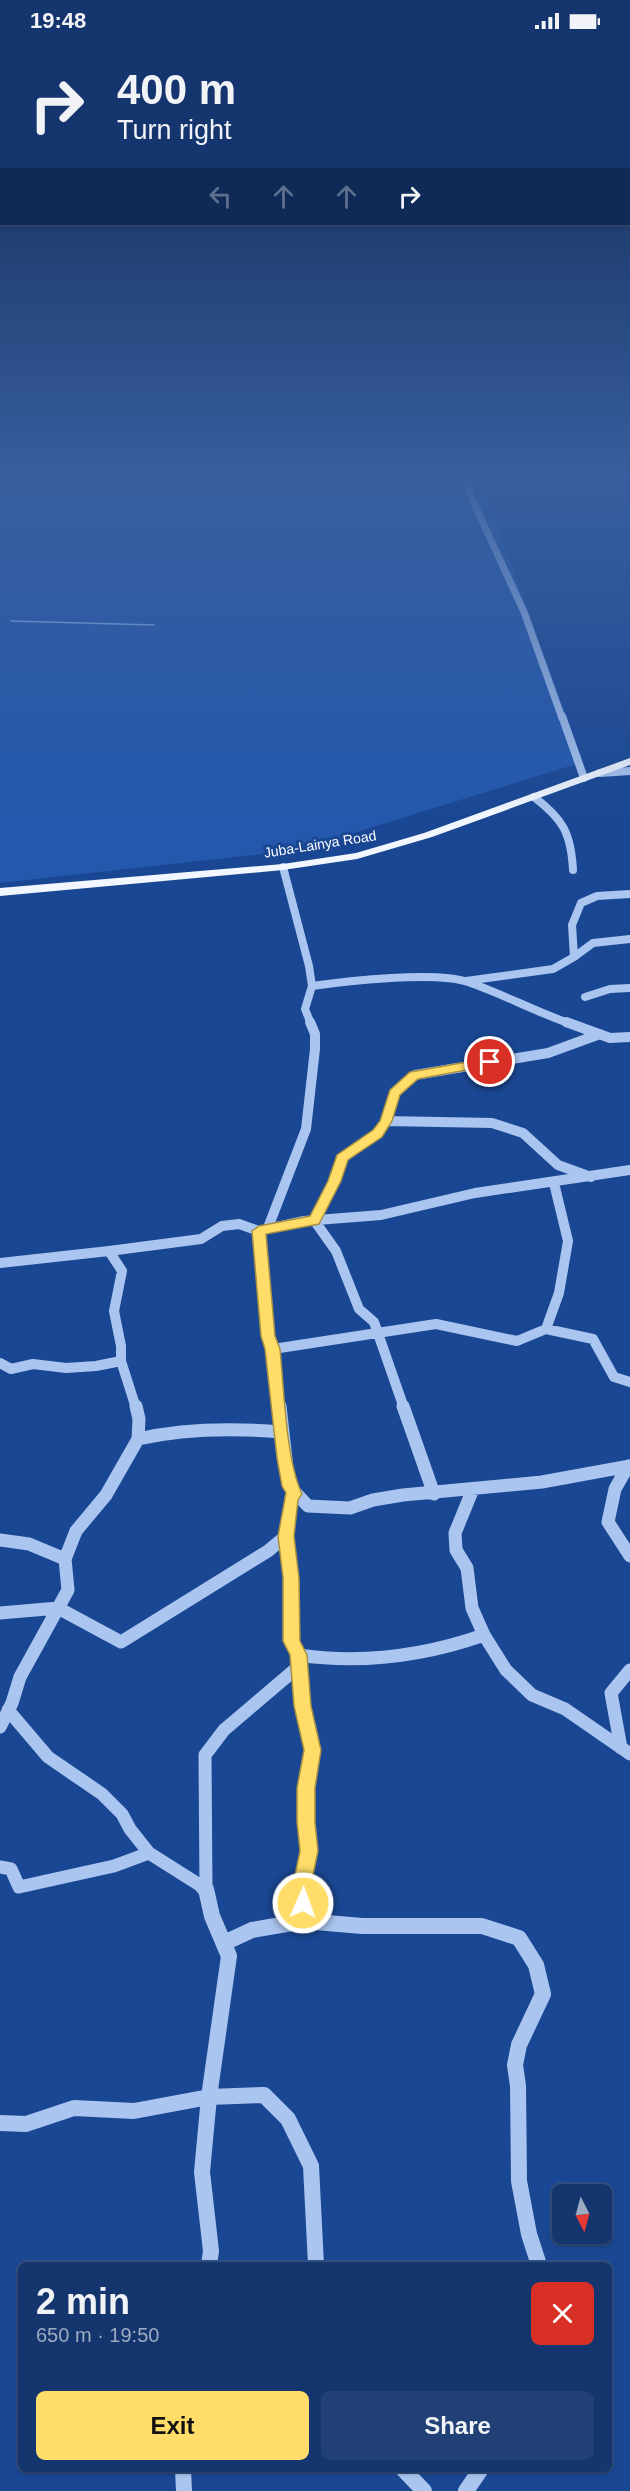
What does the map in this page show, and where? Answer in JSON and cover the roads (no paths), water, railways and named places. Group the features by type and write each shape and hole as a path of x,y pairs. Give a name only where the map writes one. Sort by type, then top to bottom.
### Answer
{"main road":[{"name":"Juba-Lainya Road","path":"0,892 283,867 357,856 388,848 630,761"}],"street":[{"path":"513,587 524,612 584,778"},
{"path":"600,773 630,771"},
{"path":"534,796 556,813 564,825 573,849 573,870"},
{"path":"283,867 309,966 312,986 305,1009 315,1034 306,1129 264,1228 268,1336 273,1349 290,1486 308,1506 350,1508 373,1500 403,1495 434,1494 542,1482 629,1466"},
{"path":"574,957 570,943 571,930 578,907 583,901 596,897 630,894"},
{"path":"312,986 350,981 429,978 466,981 553,969 574,957 589,943 630,939"},
{"path":"466,981 552,1017 610,1038 630,1037"},
{"path":"585,997 610,989 630,988"},
{"path":"314,1220 335,1181 342,1158 378,1133 386,1121 394,1093 415,1075 548,1053 600,1034"},
{"path":"386,1121 492,1123 523,1132 558,1165 591,1178"},
{"path":"0,1263 201,1239 222,1226 239,1224 264,1228 314,1220 345,1220 385,1214 474,1193 591,1178 630,1170"},
{"path":"546,1329 559,1293 568,1241 554,1183"},
{"path":"314,1220 336,1251 359,1309 368,1315 378,1333 434,1494"},
{"path":"0,1727 20,1677 68,1590 65,1560 76,1531 106,1495 138,1439 139,1419 121,1361 121,1346 114,1311 122,1271 109,1251"},
{"path":"273,1349 435,1324 517,1341 546,1329 593,1339 614,1377 630,1382"},
{"path":"0,1363 11,1369 33,1364 66,1368 96,1366 121,1361"},
{"path":"138,1439 171,1430 228,1428 282,1432"},
{"path":"629,1466 615,1489 608,1522 630,1556"},
{"path":"474,1489 455,1533 456,1550 467,1568 472,1608 484,1635 506,1670 532,1695 565,1709 625,1751"},
{"path":"295,1494 291,1498 286,1536 291,1578 291,1641 298,1661 303,1706 313,1750 306,1788 309,1851 302,1885 304,1921"},
{"path":"0,1612 58,1608 121,1642 268,1551 286,1536"},
{"path":"0,1540 29,1545 65,1560"},
{"path":"209,2262 202,2172 209,2097 229,1956 212,1916 206,1889 205,1755 224,1730 298,1661 383,1657 458,1646 484,1635"},
{"path":"625,1751 611,1693 630,1670"},
{"path":"8,1710 48,1757 102,1794 122,1814 130,1829 149,1853 206,1889"},
{"path":"0,1868 11,1869 19,1887 114,1866 149,1853"},
{"path":"224,1943 252,1930 304,1921 362,1926 482,1926 519,1938 536,1965 543,1994 519,2045 514,2065 518,2086 519,2181 529,2234 538,2262"},
{"path":"0,2123 26,2124 74,2108 134,2111 209,2097 264,2095 288,2119 311,2166 316,2262"},
{"path":"183,2472 184,2491"},
{"path":"406,2472 424,2491"},
{"path":"466,2491 479,2472"}],"waterway":[{"path":"11,621 154,625"}]}
